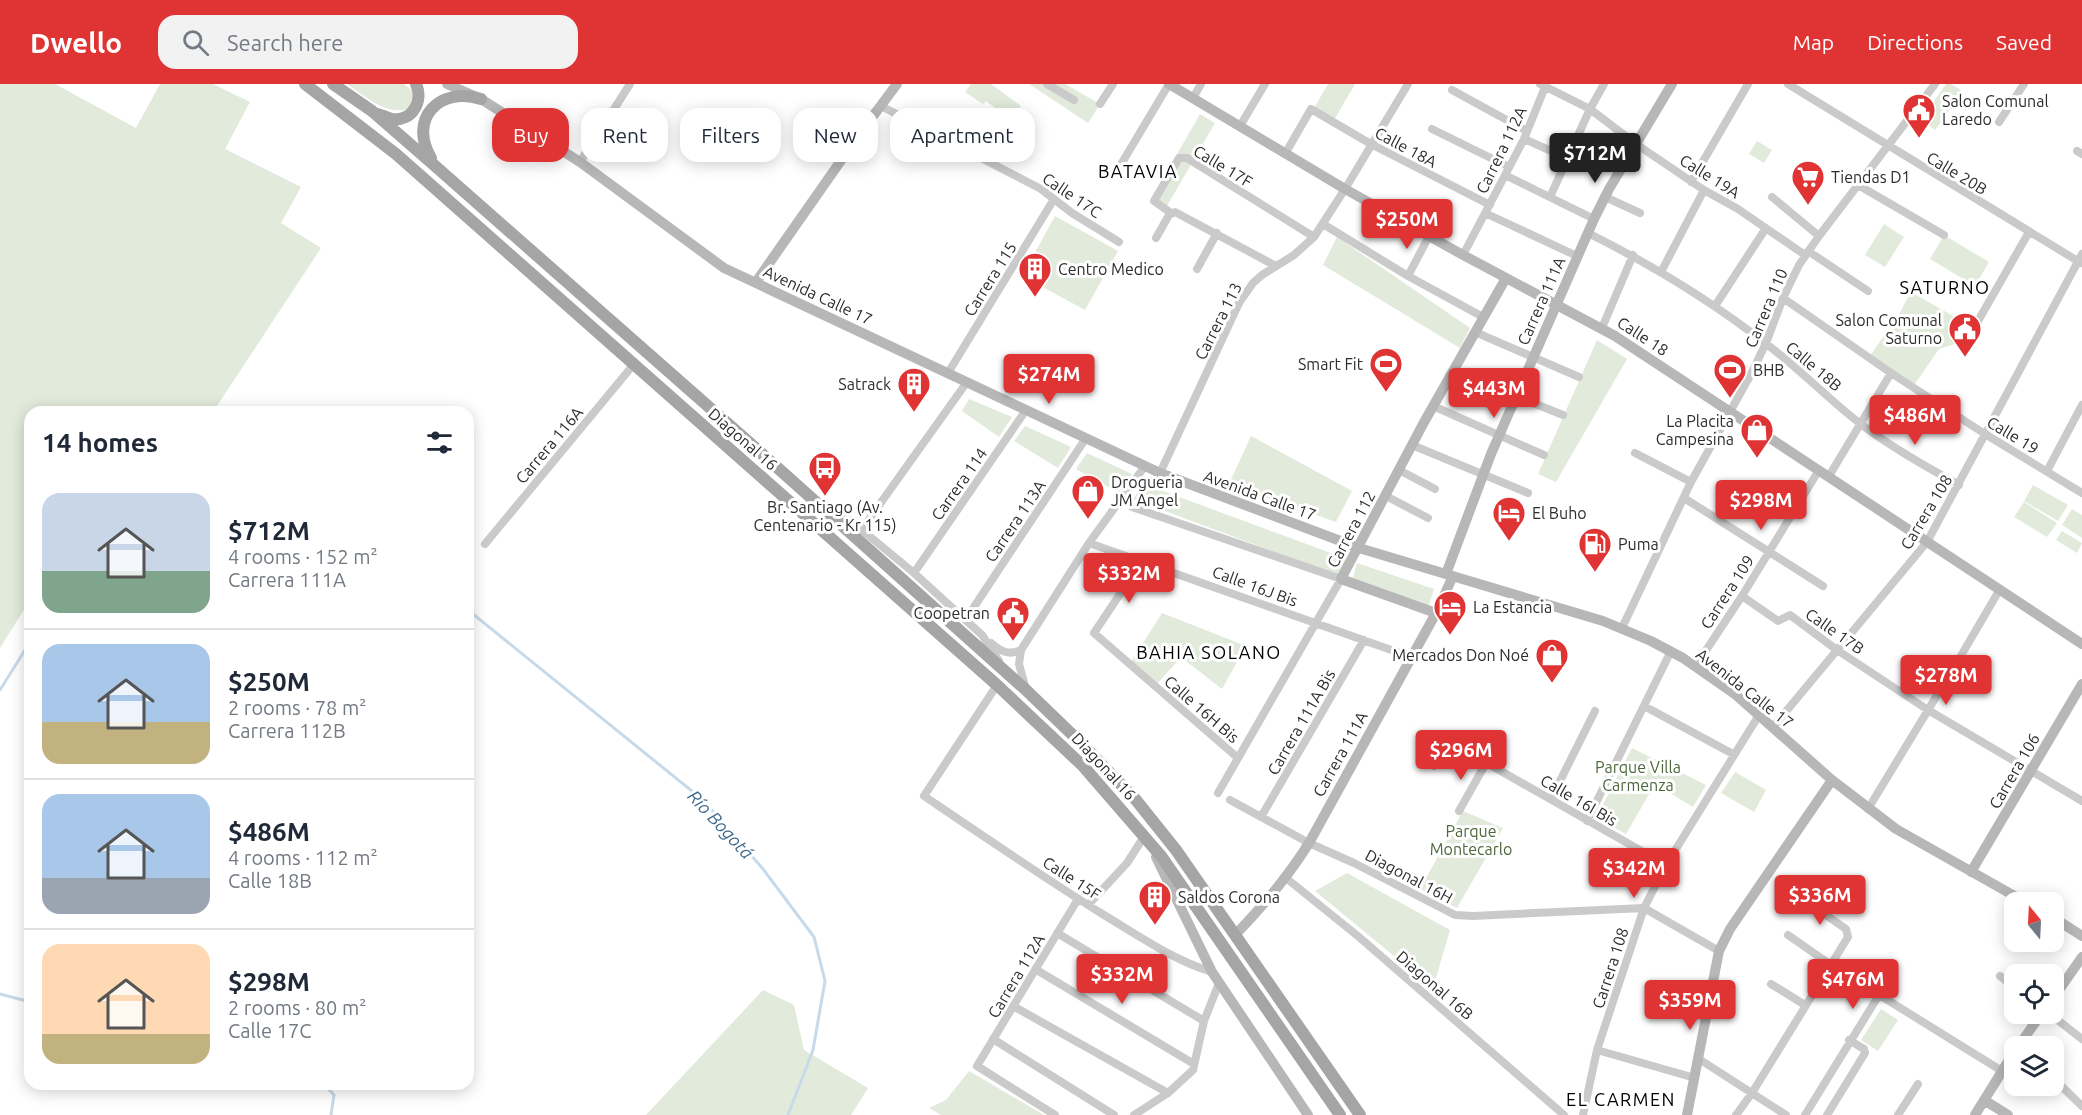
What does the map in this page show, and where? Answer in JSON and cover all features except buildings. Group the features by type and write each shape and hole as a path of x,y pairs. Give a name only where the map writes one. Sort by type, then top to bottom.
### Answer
{"main road":[{"name":"Diagonal 16","path":"304,84 396,154 997,685 1079,762 1145,835 1179,880 1340,1115"},
{"name":"Diagonal 16","path":"333,84 372,111 434,165 828,513 1026,690 1080,742 1149,815 1176,850 1360,1115"},
{"path":"372,111 392,119 410,115 419,99 416,84"},
{"path":"434,165 422,138 426,117 432,108 451,96 462,95 481,99"}],"street":[{"name":"Avenida Calle 17","path":"447,84 481,99"},
{"name":"Avenida Calle 17","path":"463,84 481,99 580,162 724,268 1145,466 1359,548 1622,628 1671,651 1759,715 1868,809 1913,840 2008,892"},
{"path":"580,162 630,84"},
{"path":"756,282 897,84"},
{"path":"1047,84 1074,100"},
{"path":"1100,104 1113,84"},
{"path":"1117,171 1169,84"},
{"name":"Calle 18","path":"1169,84 1345,189 1463,255 1602,328 2082,644"},
{"path":"1193,98 1201,84"},
{"path":"1240,126 1265,84"},
{"name":"Carrera 113","path":"1160,473 1239,303 1253,283 1294,255 1314,237 1408,84"},
{"path":"1550,197 1604,84"},
{"name":"Carrera 111A","path":"1235,935 1286,878 1309,843 1436,613 1499,435 1577,256 1605,197 1672,84"},
{"path":"1691,182 1748,84"},
{"name":"Calle 20B","path":"1788,84 2030,232 2081,260"},
{"name":"Carrera 110","path":"1622,628 1691,482 1731,412 1766,343 1783,298 1807,253 1935,84"},
{"path":"1999,122 2024,84"},
{"name":"Calle 19A","path":"1542,86 1590,110 1691,182 1868,291"},
{"name":"Carrera 112A","path":"1463,255 1526,135 1542,86"},
{"path":"1452,90 1567,158"},
{"name":"Calle 17C","path":"881,106 1041,189 1072,213 1119,242"},
{"name":"Calle 18A","path":"1285,154 1311,109 1371,144 1490,205"},
{"path":"1432,129 1509,167"},
{"name":"Calle 17F","path":"1171,213 1154,201 1179,158 1186,158 1314,237"},
{"path":"1505,176 1594,219"},
{"path":"1858,185 1944,236"},
{"path":"1661,272 1704,190"},
{"path":"1605,197 1640,213"},
{"path":"1772,197 1819,236"},
{"name":"Carrera 115","path":"948,373 1054,199"},
{"path":"1156,238 1171,213 1175,212 1276,266"},
{"path":"1485,213 1577,256"},
{"path":"1323,224 1408,276 1484,317"},
{"path":"1715,306 1766,228"},
{"path":"1974,327 2030,232"},
{"path":"1197,269 1217,233"},
{"name":"Calle 18B","path":"1588,233 1633,255 1715,306 1766,343 1861,424 1905,455 1959,485"},
{"path":"1408,276 1429,236"},
{"path":"1602,328 1633,255"},
{"name":"Carrera 108","path":"1773,727 1927,542 2081,260"},
{"name":"Carrera 112","path":"1218,793 1359,548 1433,406 1506,278"},
{"name":"Calle 19","path":"1783,298 1891,373 2082,493"},
{"path":"1475,332 1579,377"},
{"name":"Carrera 116A","path":"485,544 634,364"},
{"path":"1453,371 1563,416"},
{"path":"1829,476 1891,373"},
{"path":"862,529 967,382"},
{"path":"2048,471 2082,405"},
{"path":"1433,406 1544,455"},
{"name":"Carrera 114","path":"914,573 1026,410"},
{"name":"Carrera 113A","path":"966,619 1086,438"},
{"path":"1412,445 1528,494"},
{"path":"1635,453 1691,482"},
{"path":"1026,690 1019,664 1021,650 1089,543 1145,466"},
{"path":"1399,470 1434,489"},
{"name":"Carrera 109","path":"1695,667 1742,596 1819,470"},
{"path":"1386,496 1428,518"},
{"path":"1684,498 1823,586"},
{"name":"Calle 16J Bis","path":"1132,507 1436,613"},
{"name":"Diagonal 16","path":"828,513 851,521 862,529 966,619 982,635 1005,672"},
{"name":"Calle 16J Bis","path":"1089,543 1411,657"},
{"name":"Calle 16H Bis","path":"1142,561 1094,633 1238,758"},
{"path":"1868,809 2000,588"},
{"name":"Calle 17B","path":"1742,596 1778,621 1788,615 1837,651 1928,710 2082,801"},
{"path":"982,635 1004,652 1021,650"},
{"name":"Carrera 111A Bis","path":"1261,817 1364,640"},
{"path":"1587,821 1671,651"},
{"name":"Carrera 106","path":"1971,872 2082,684"},
{"name":"Calle 15F","path":"997,685 924,796 1156,948 1212,972"},
{"path":"1644,706 1733,754"},
{"path":"1551,799 1595,711"},
{"name":"Carrera 108","path":"1583,1115 1597,1050 1644,908 1666,865 1759,715"},
{"name":"Calle 16I Bis","path":"1434,766 1446,741 1666,865"},
{"path":"1459,811 1486,763"},
{"path":"1687,1115 1719,951 1731,929 1832,780"},
{"name":"Diagonal 16H","path":"1230,800 1309,843 1354,862 1455,915 1644,908"},
{"path":"1088,905 1127,863 1145,835"},
{"name":"Diagonal 16","path":"1145,835 1172,886 1212,972 1308,1115"},
{"name":"Diagonal 16B","path":"1286,878 1564,1115"},
{"name":"Carrera 112A","path":"1055,1115 977,1066 1078,899"},
{"path":"1736,1115 1752,1093 1848,937 1846,929 1810,904"},
{"path":"1644,908 1719,951"},
{"path":"2064,924 2082,936"},
{"path":"1057,933 1204,1021"},
{"path":"1788,934 1831,965 2002,1071"},
{"path":"2064,983 2082,957"},
{"path":"1035,969 1194,1064"},
{"path":"2000,976 2004,979"},
{"path":"1134,1115 1168,1093 1193,1070 1204,1021 1219,983"},
{"path":"1771,984 1805,1005"},
{"path":"1805,1115 1849,1040 1879,995"},
{"path":"1013,1006 1168,1093"},
{"path":"2063,1024 2082,1039"},
{"path":"993,1039 1114,1115"},
{"path":"1827,1115 1865,1050 1849,1040"},
{"path":"1597,1050 1695,1078"},
{"path":"1699,1059 1786,1115"},
{"path":"1975,1115 2004,1068"},
{"path":"1898,1115 1918,1084"},
{"path":"2064,1089 2082,1106"},
{"path":"1984,1100 2008,1115"}],"green space":[{"path":"0,84 55,84 136,128 160,84 213,84 250,102 225,149 301,187 281,223 321,248 217,406 24,406 24,610 0,648"},
{"path":"347,84 404,84 414,92 412,107 404,110 387,108 370,100"},
{"path":"971,84 991,84 1021,106 1019,108 995,108 986,101 983,104 965,92"},
{"path":"1029,84 1065,84 1100,104 1088,123"},
{"path":"1328,84 1355,84 1334,120 1314,108"},
{"path":"1946,84 1951,84 1961,90 1935,130 1921,120"},
{"path":"1200,114 1215,123 1167,206 1152,198"},
{"path":"1757,141 1772,150 1764,163 1749,154"},
{"path":"1055,216 1118,251 1085,310 1022,276"},
{"path":"1884,224 1904,237 1885,267 1865,255"},
{"path":"1944,235 1989,262 1975,286 1930,259"},
{"path":"1337,237 1470,328 1460,348 1323,265"},
{"name":"SATURNO","path":"1911,292 1974,328 1961,342 1939,349 1915,384 1870,356"},
{"path":"1597,340 1627,359 1556,482 1538,474"},
{"path":"969,399 1012,417 999,437 962,411"},
{"path":"1025,426 1071,447 1058,468 1014,441"},
{"path":"1251,436 1352,491 1336,522 1229,484"},
{"path":"1087,453 1132,474 1119,493 1076,469"},
{"path":"1144,484 1347,559 1339,576 1133,499"},
{"path":"2033,485 2068,505 2058,521 2024,501"},
{"path":"2024,502 2057,523 2047,537 2014,517"},
{"path":"2072,509 2082,515 2082,538 2062,525"},
{"path":"2062,531 2082,543 2077,553 2056,540"},
{"path":"1357,563 1434,589 1429,605 1353,578"},
{"path":"1162,613 1246,646 1222,689 1181,657 1157,684 1131,662"},
{"name":"Parque Villa Carmenza","path":"1632,748 1706,785 1693,807 1655,784 1626,834 1596,818"},
{"path":"1735,772 1766,790 1754,812 1721,793"},
{"name":"Parque Montecarlo","path":"1463,811 1503,828 1457,908 1420,889"},
{"path":"1347,873 1450,930 1433,988 1315,891"},
{"path":"763,990 794,1005 804,1050 868,1088 851,1115 646,1115"},
{"path":"1881,1009 1898,1020 1878,1051 1861,1040"},
{"path":"969,1071 1044,1115 941,1115 929,1108 946,1100"}],"waterway":[{"name":"Río Bogotá","path":"474,615 703,800 763,869 814,937 825,981 813,1050 788,1115"},
{"name":"Río Bogotá","path":"0,690 24,652"},
{"name":"Río Bogotá","path":"0,994 24,1000"},
{"name":"Río Bogotá","path":"329,1090 334,1095 331,1115"}],"place":[{"name":"Salon Comunal Laredo","path":"1919,139"},
{"name":"Tiendas D1","path":"1808,206"},
{"name":"Centro Medico","path":"1035,298"},
{"name":"Salon Comunal Saturno","path":"1965,358"},
{"name":"Smart Fit","path":"1386,393"},
{"name":"BHB","path":"1730,399"},
{"name":"Satrack","path":"914,413"},
{"name":"La Placita Campesina","path":"1757,459"},
{"name":"Br. Santiago (Av. Centenario - Kr 115)","path":"825,497"},
{"name":"Drogueria JM Angel","path":"1088,520"},
{"name":"El Buho","path":"1509,542"},
{"name":"Puma","path":"1595,573"},
{"name":"La Estancia","path":"1450,636"},
{"name":"Coopetran","path":"1013,642"},
{"name":"Mercados Don Noé","path":"1552,684"},
{"name":"Saldos Corona","path":"1155,926"}],"district":[{"name":"BATAVIA","path":"1138,171"},
{"name":"SATURNO","path":"1945,287"},
{"name":"BAHIA SOLANO","path":"1209,652"},
{"name":"EL CARMEN","path":"1621,1099"}]}
